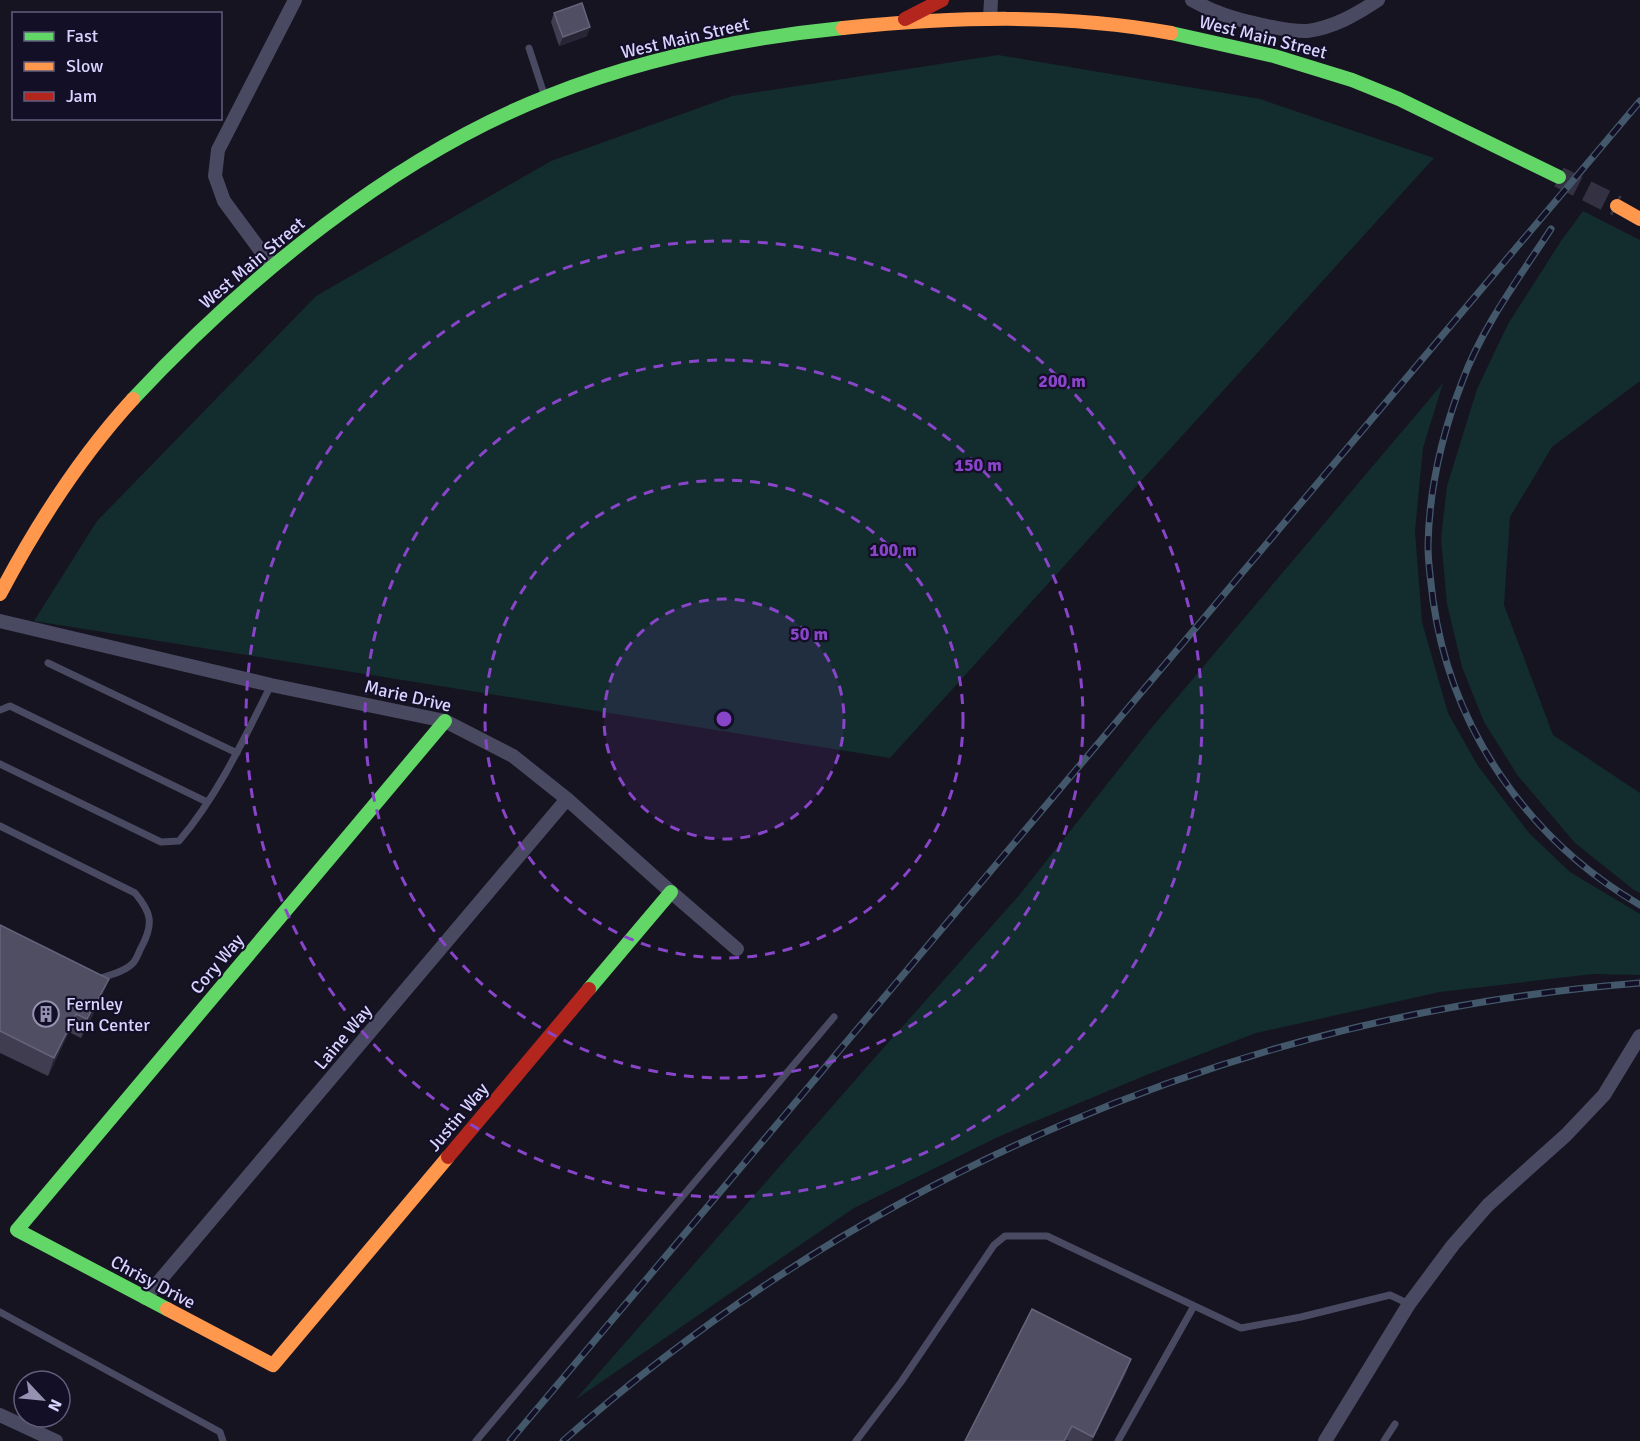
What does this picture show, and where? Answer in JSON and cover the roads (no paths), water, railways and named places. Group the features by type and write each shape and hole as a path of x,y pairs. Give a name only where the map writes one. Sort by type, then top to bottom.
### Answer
{"main road":[{"path":"901,22 942,0"},
{"name":"West Main Street","path":"0,594 36,526 102,435 152,377 208,322 272,266 335,218 399,174 462,138 545,97 650,62 747,41 901,22 990,18 1089,23 1161,31 1279,57 1326,71 1372,88 1559,177"},
{"path":"1640,214 1617,206 1640,219"},
{"name":"Cory Way","path":"17,1230 445,721"},
{"name":"Justin Way","path":"273,1365 670,892"},
{"name":"Chrisy Drive","path":"17,1230 273,1365"}],"street":[{"path":"272,266 224,201 215,176 218,150 295,0"},
{"path":"990,0 990,18"},
{"path":"1192,0 1218,13 1281,28 1306,31 1329,26 1357,14 1378,0"},
{"name":"Marie Drive","path":"0,621 271,685 445,721 513,756 567,799 737,949"},
{"name":"Laine Way","path":"146,1298 567,799"},
{"path":"1325,1441 1409,1304 1453,1245 1488,1205 1566,1135 1604,1095 1640,1036"},
{"path":"0,1415 56,1441"}],"lane":[{"path":"529,48 545,97"},
{"path":"48,663 237,753"},
{"path":"0,764 161,842 179,841 193,825 237,753 271,685"},
{"path":"0,710 10,706 207,802"},
{"path":"0,826 135,893 146,907 150,919 148,934 133,963 118,972 92,980"},
{"path":"476,1441 834,1017"},
{"path":"856,1441 902,1382 994,1245 1005,1236 1047,1236 1241,1328 1302,1317 1390,1295 1409,1304"},
{"path":"1118,1441 1194,1306"},
{"path":"0,1312 220,1432 223,1441"},
{"path":"1384,1441 1395,1424"}],"tunnel":[{"path":"1559,177 1617,206"}],"railway":[{"path":"510,1441 1640,101"},
{"path":"1551,229 1502,303 1480,342 1470,362 1448,422 1434,483 1429,525 1428,553 1433,600 1442,647 1457,693 1477,736 1501,776 1530,814 1563,848 1600,879 1640,905"},
{"path":"563,1441 679,1346 802,1262 930,1187 1064,1124 1202,1071 1345,1030 1491,1001 1640,983"}],"place":[{"name":"Fernley Fun Center","path":"46,1014"}]}
